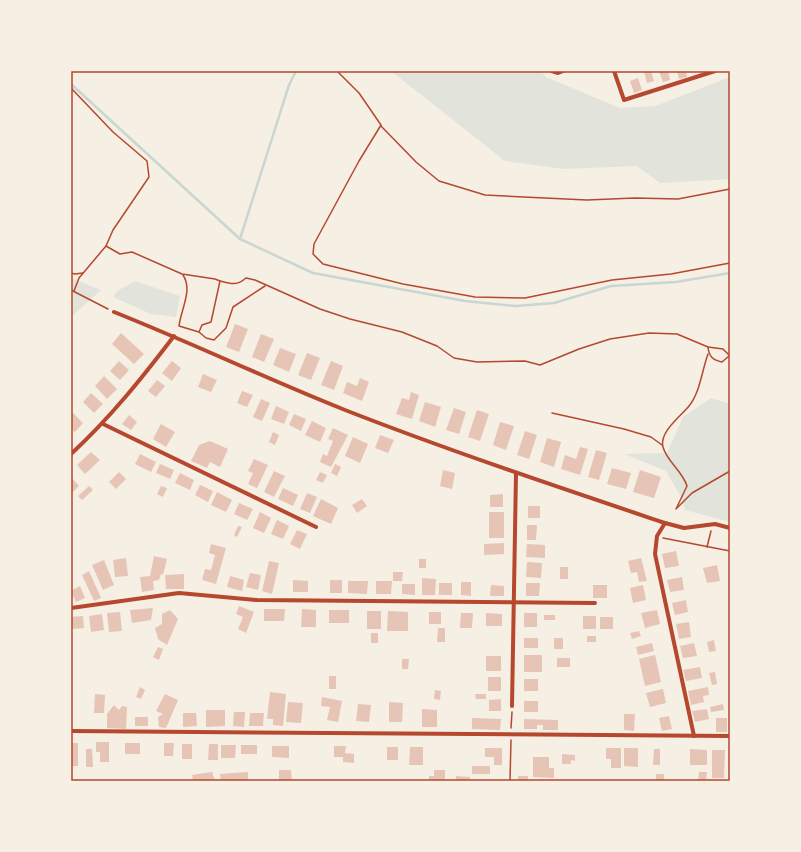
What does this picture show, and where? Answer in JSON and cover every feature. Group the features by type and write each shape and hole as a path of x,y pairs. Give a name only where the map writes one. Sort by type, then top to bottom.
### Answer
{"street":[{"path":"552,71 558,73 563,71"},
{"path":"614,71 624,100 715,71"},
{"path":"114,312 174,336 345,410 516,473 664,523 684,528 715,524 730,528"},
{"path":"71,454 103,424 141,380 174,336"},
{"path":"103,424 316,527"},
{"path":"512,706 516,473"},
{"path":"664,523 657,536 656,554 694,736"},
{"path":"71,608 179,593 257,600 513,601 594,603"},
{"path":"71,731 511,733 730,736"}],"path":[{"path":"337,71 359,93 381,125 416,162 439,181 485,195 587,200 635,198 678,199 730,189"},
{"path":"71,88 113,132 147,161 149,177 113,230 106,246 74,286 74,291"},
{"path":"381,125 359,161 314,244 313,254 323,264 403,284 475,297 525,298 612,280 671,274 730,263"},
{"path":"106,246 120,254 132,252 151,259 182,274 215,279 232,285 241,282 246,278 255,280 265,286 335,314 402,332 437,346 454,358 477,362 525,361 540,365 579,349 604,341 649,333 677,334 708,347 724,349 730,356 722,362 713,360 708,354"},
{"path":"71,273 74,274 84,272"},
{"path":"182,274 187,281 187,294 179,326 199,332 206,338 214,340 226,328 233,307 265,286"},
{"path":"199,332 202,325 211,322 220,282"},
{"path":"71,290 114,312"},
{"path":"662,445 666,432 690,404 708,354 708,347"},
{"path":"552,413 624,429 651,437 662,445 667,456 683,475 687,486 676,509 692,493 730,472"},
{"path":"707,547 710,532 715,524"},
{"path":"657,536 730,551"},
{"path":"510,781 512,706"}],"shaded area":[{"path":"391,71 541,71 546,77 620,108 655,106 730,77 730,179 660,183 637,166 564,169 505,161"},
{"path":"71,278 101,290 71,317"},
{"path":"135,281 180,296 176,317 151,314 113,297 117,291"},
{"path":"711,398 730,404 730,522 685,510 681,497 666,471 624,454 667,453 683,417"}],"building":[{"path":"644,71 651,71 654,81 647,83"},
{"path":"659,71 668,71 670,80 663,82"},
{"path":"677,71 686,71 687,77 679,79"},
{"path":"638,78 642,90 634,93 630,81"},
{"path":"235,324 248,329 239,352 226,347"},
{"path":"121,333 144,354 134,364 112,344"},
{"path":"261,334 274,339 264,362 252,357"},
{"path":"280,348 296,354 289,372 273,365"},
{"path":"307,353 320,358 311,380 298,375"},
{"path":"119,361 129,370 120,380 110,371"},
{"path":"172,361 181,368 172,381 162,373"},
{"path":"331,361 343,366 334,390 321,385"},
{"path":"203,374 217,380 211,392 198,387"},
{"path":"104,376 117,389 107,399 95,386"},
{"path":"360,378 369,382 362,401 343,393 347,382 357,386"},
{"path":"157,380 165,386 156,397 148,391"},
{"path":"242,391 253,395 247,407 237,403"},
{"path":"411,392 419,395 412,419 396,414 402,398 409,400"},
{"path":"91,393 103,404 94,413 83,402"},
{"path":"261,399 270,403 262,421 253,417"},
{"path":"425,402 441,407 435,427 419,421"},
{"path":"276,406 289,412 284,424 271,419"},
{"path":"454,408 466,412 459,434 446,430"},
{"path":"477,410 489,414 480,441 468,437"},
{"path":"71,411 83,423 75,432 71,429"},
{"path":"294,414 306,419 301,431 289,425"},
{"path":"129,415 137,422 131,430 122,424"},
{"path":"312,421 326,428 320,442 305,435"},
{"path":"500,422 514,426 506,450 493,445"},
{"path":"161,424 175,432 166,447 153,439"},
{"path":"333,428 348,435 331,467 320,462 323,454 327,456 333,441 328,439"},
{"path":"525,431 537,435 529,459 517,455"},
{"path":"273,432 279,435 275,445 269,442"},
{"path":"380,435 394,440 388,453 375,448"},
{"path":"353,437 368,444 360,463 345,456"},
{"path":"547,438 561,442 554,467 540,462"},
{"path":"210,441 228,449 220,467 210,462 207,468 191,461 199,445"},
{"path":"580,447 588,449 580,475 561,469 565,455 576,459"},
{"path":"596,450 607,453 599,480 588,477"},
{"path":"91,452 100,460 85,474 77,465"},
{"path":"140,454 156,462 151,472 135,464"},
{"path":"254,459 268,465 257,488 248,484 253,473 248,471"},
{"path":"160,464 174,470 170,479 156,473"},
{"path":"335,464 341,467 337,476 331,473"},
{"path":"612,468 631,473 626,489 607,484"},
{"path":"443,470 455,473 452,489 440,486"},
{"path":"640,470 661,477 654,498 633,492"},
{"path":"274,471 285,476 274,497 264,492"},
{"path":"119,472 126,479 116,489 109,482"},
{"path":"320,472 327,475 323,483 316,480"},
{"path":"180,473 194,480 190,490 175,483"},
{"path":"71,477 79,486 71,494"},
{"path":"200,485 213,491 208,502 195,495"},
{"path":"89,486 93,490 82,500 78,496"},
{"path":"161,486 167,488 163,497 157,494"},
{"path":"283,488 298,495 293,506 278,499"},
{"path":"217,492 232,500 226,512 211,505"},
{"path":"307,493 317,497 310,513 300,509"},
{"path":"503,494 503,507 490,507 490,495"},
{"path":"321,499 338,508 331,524 313,516"},
{"path":"362,499 367,506 357,513 352,505"},
{"path":"239,503 253,509 247,520 234,514"},
{"path":"528,506 540,506 540,518 528,518"},
{"path":"260,512 271,518 264,533 253,528"},
{"path":"489,512 504,512 504,538 489,538"},
{"path":"277,520 289,526 283,539 271,534"},
{"path":"527,525 537,525 536,540 527,540"},
{"path":"238,526 242,527 237,537 234,535"},
{"path":"297,530 307,534 300,549 290,544"},
{"path":"504,543 504,554 484,555 484,544"},
{"path":"211,544 226,548 216,584 202,580 205,569 211,570 215,555 209,553"},
{"path":"527,544 545,545 545,558 526,557"},
{"path":"676,551 679,566 665,568 662,554"},
{"path":"154,556 167,559 163,575 161,574 159,580 153,581 154,590 142,592 140,577 150,576"},
{"path":"126,558 128,576 115,577 113,560"},
{"path":"641,558 647,581 639,582 637,572 631,573 628,561"},
{"path":"419,559 426,559 426,568 419,568"},
{"path":"104,560 114,585 103,590 92,565"},
{"path":"269,561 279,563 272,594 262,591"},
{"path":"527,562 542,563 541,578 526,577"},
{"path":"717,565 720,581 707,583 703,568"},
{"path":"560,567 568,567 568,579 560,579"},
{"path":"89,571 101,598 94,601 82,575"},
{"path":"393,572 403,572 402,581 393,581"},
{"path":"250,573 261,575 258,590 246,587"},
{"path":"184,574 184,589 166,589 165,575"},
{"path":"230,576 244,580 242,591 227,587"},
{"path":"682,577 684,590 670,592 667,580"},
{"path":"422,578 436,579 435,595 422,595"},
{"path":"293,580 308,581 308,592 293,592"},
{"path":"330,580 342,580 342,593 330,593"},
{"path":"348,581 368,581 367,594 348,593"},
{"path":"376,581 392,581 391,594 376,594"},
{"path":"461,582 471,582 471,596 461,595"},
{"path":"439,583 452,583 452,595 439,595"},
{"path":"526,583 540,583 539,596 526,596"},
{"path":"402,584 415,584 415,595 402,594"},
{"path":"491,585 504,586 504,596 490,596"},
{"path":"593,585 607,585 607,598 593,598"},
{"path":"643,585 646,600 633,603 630,588"},
{"path":"80,586 85,598 76,602 71,591"},
{"path":"686,600 688,612 675,615 672,603"},
{"path":"239,606 254,612 246,633 238,629 243,617 236,614"},
{"path":"153,608 151,620 132,623 130,610"},
{"path":"264,609 285,609 284,621 264,621"},
{"path":"302,609 316,610 316,627 301,627"},
{"path":"170,610 178,619 167,645 158,639 155,628 162,624 162,614"},
{"path":"329,610 349,610 349,623 329,623"},
{"path":"657,610 660,624 645,628 641,613"},
{"path":"367,611 381,611 381,629 367,629"},
{"path":"388,611 408,612 408,631 387,631"},
{"path":"120,612 122,631 109,632 107,613"},
{"path":"429,612 441,612 441,624 429,624"},
{"path":"461,613 473,613 472,628 460,628"},
{"path":"486,613 502,614 502,626 486,626"},
{"path":"524,613 537,613 537,627 524,627"},
{"path":"102,614 104,630 91,632 89,616"},
{"path":"544,615 555,615 555,620 544,620"},
{"path":"83,616 84,628 72,629 71,617"},
{"path":"583,616 596,616 596,629 583,629"},
{"path":"600,617 613,617 613,629 600,629"},
{"path":"689,622 691,637 679,639 676,624"},
{"path":"438,628 445,628 445,642 437,642"},
{"path":"639,631 641,636 632,639 630,633"},
{"path":"371,633 378,633 378,643 371,643"},
{"path":"587,636 596,636 596,642 587,642"},
{"path":"524,638 538,638 538,648 524,648"},
{"path":"554,638 563,638 563,649 554,649"},
{"path":"714,640 716,651 709,652 707,642"},
{"path":"652,643 654,651 638,655 636,647"},
{"path":"694,643 697,656 683,658 680,646"},
{"path":"158,647 163,649 159,660 153,657"},
{"path":"524,655 542,655 542,672 524,672"},
{"path":"655,655 661,682 645,686 639,659"},
{"path":"486,656 501,656 501,671 486,671"},
{"path":"557,658 570,658 570,667 557,667"},
{"path":"402,659 409,659 408,669 402,669"},
{"path":"700,667 702,678 686,681 683,670"},
{"path":"715,672 717,684 712,685 709,673"},
{"path":"329,676 336,676 336,689 329,689"},
{"path":"488,677 501,677 501,691 488,691"},
{"path":"524,679 538,679 538,691 524,691"},
{"path":"140,687 145,690 141,699 136,697"},
{"path":"708,687 709,695 703,696 704,702 691,705 688,691"},
{"path":"663,689 666,703 650,707 646,693"},
{"path":"435,690 441,691 440,700 434,699"},
{"path":"270,692 286,694 283,726 273,725 273,719 267,719"},
{"path":"95,694 105,695 104,713 94,713"},
{"path":"165,694 178,700 166,728 159,727 158,717 163,714 156,711"},
{"path":"475,694 486,694 486,699 476,699"},
{"path":"322,697 342,701 338,722 327,720 330,707 321,706"},
{"path":"501,699 501,711 489,711 489,700"},
{"path":"524,701 538,701 538,712 524,712"},
{"path":"288,702 303,703 301,723 286,722"},
{"path":"389,702 403,703 402,722 389,722"},
{"path":"358,704 371,705 369,722 356,721"},
{"path":"723,704 724,710 711,712 710,707"},
{"path":"114,705 119,710 122,706 127,707 126,729 107,728 107,714"},
{"path":"422,709 437,710 437,727 422,727"},
{"path":"707,709 709,719 695,722 692,711"},
{"path":"206,710 225,710 225,726 206,727"},
{"path":"234,712 245,712 244,727 233,726"},
{"path":"183,713 196,713 197,726 183,727"},
{"path":"250,713 264,713 263,726 249,726"},
{"path":"624,714 635,714 634,731 624,730"},
{"path":"669,716 672,729 662,731 659,718"},
{"path":"135,717 148,717 148,726 135,726"},
{"path":"472,718 501,719 500,730 472,729"},
{"path":"716,718 727,718 727,732 716,732"},
{"path":"524,719 558,720 558,730 543,730 543,725 537,725 537,729 524,729"},
{"path":"96,742 109,742 109,762 100,762 100,752 96,752"},
{"path":"71,743 78,743 78,766 71,766"},
{"path":"125,743 140,743 140,754 125,754"},
{"path":"164,743 174,743 173,756 164,756"},
{"path":"182,744 192,744 192,759 182,759"},
{"path":"209,744 218,744 218,760 208,760"},
{"path":"221,745 236,745 235,758 221,758"},
{"path":"241,745 257,745 257,754 241,754"},
{"path":"272,746 289,746 289,758 272,757"},
{"path":"334,746 346,746 345,753 354,754 354,763 343,762 343,757 334,757"},
{"path":"387,747 398,747 398,760 387,760"},
{"path":"410,747 423,747 423,765 409,765"},
{"path":"485,748 502,748 502,765 494,765 494,757 485,757"},
{"path":"606,748 621,748 621,768 611,768 611,759 606,759"},
{"path":"624,748 638,748 638,767 624,766"},
{"path":"86,749 92,749 93,767 86,767"},
{"path":"654,749 660,749 660,765 653,765"},
{"path":"690,749 707,750 707,765 690,765"},
{"path":"712,750 725,750 724,778 712,778"},
{"path":"562,754 575,755 575,761 571,760 571,764 562,764"},
{"path":"533,757 549,757 549,768 554,768 554,778 533,777"},
{"path":"472,766 490,766 490,774 472,774"},
{"path":"279,770 291,770 292,781 279,781"},
{"path":"434,770 445,770 445,781 429,781 429,776 434,776"},
{"path":"212,772 215,781 193,781 192,775"},
{"path":"248,772 248,781 221,781 220,774"},
{"path":"699,772 707,772 706,781 698,781"},
{"path":"656,774 664,774 664,781 656,781"},
{"path":"456,776 470,777 470,781 456,781"},
{"path":"518,776 528,776 528,781 518,781"}],"waterway":[{"path":"240,239 289,85 296,71"},
{"path":"71,84 240,239 313,273 465,301 516,306 554,303 611,286 676,282 730,273"}]}
